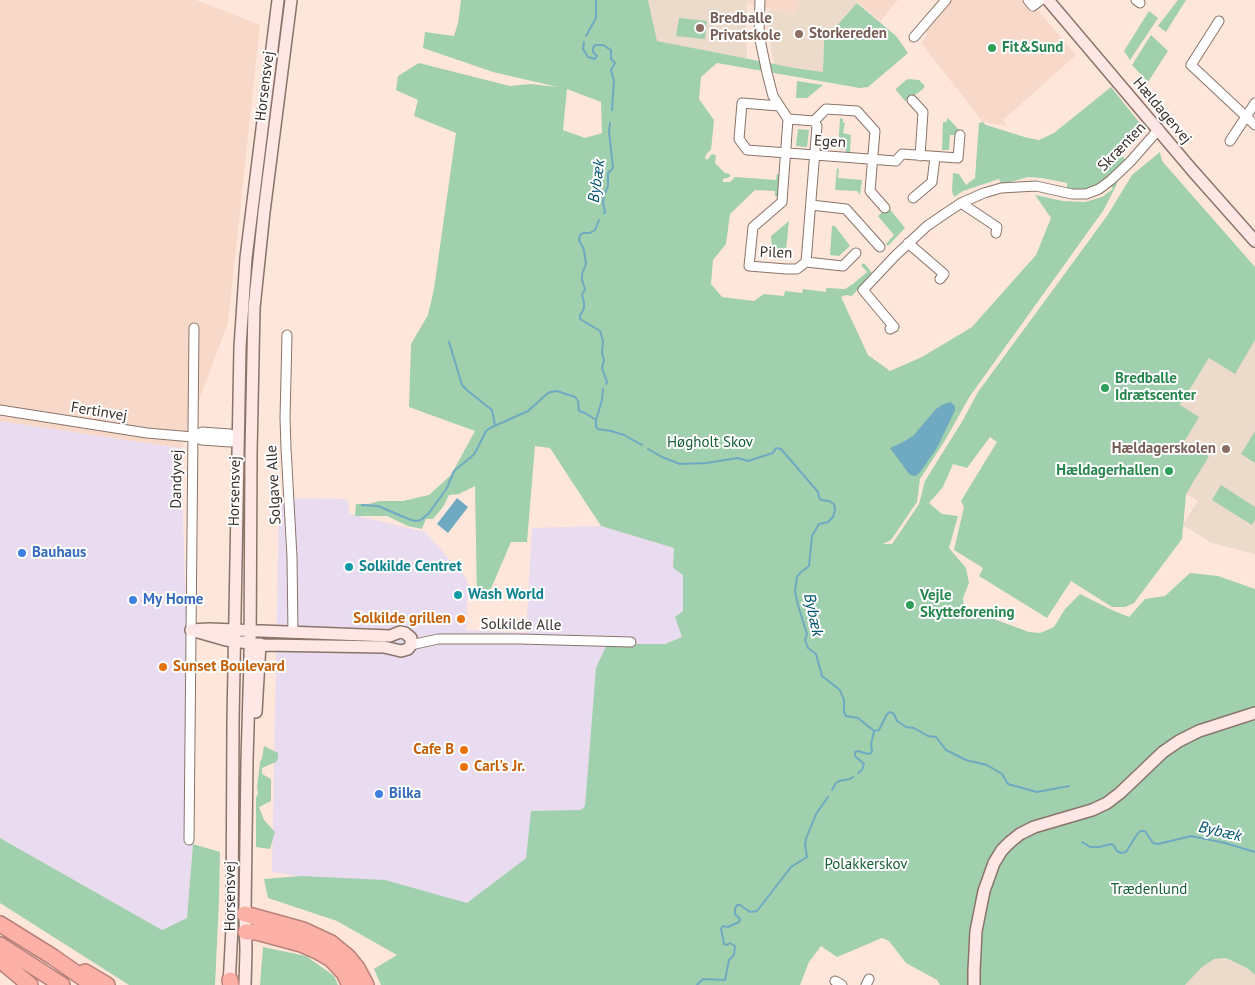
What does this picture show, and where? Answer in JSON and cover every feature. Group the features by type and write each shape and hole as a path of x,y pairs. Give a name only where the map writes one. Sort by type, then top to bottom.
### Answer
{"highway":[{"path":"240,923 256,932 300,944 317,951 331,959 344,972 350,985"},
{"path":"240,923 303,930 331,943 348,957 357,968 366,985"},
{"path":"0,924 93,985"},
{"path":"0,945 62,985"},
{"path":"53,957 92,975 108,985"},
{"path":"0,960 30,985"}],"main road":[{"name":"Horsensvej","path":"245,985 233,839 233,721 245,637 236,557 234,436 246,258 278,0"},
{"name":"Horsensvej","path":"230,983 240,923 248,742 245,637 250,533 254,308 264,212 291,0"},
{"name":"Hældagervej","path":"1048,0 1192,170 1255,241"},
{"path":"234,436 251,438"},
{"path":"234,436 244,442 245,512 250,533"},
{"path":"191,630 221,639 245,637 254,744 247,761"},
{"name":"Solkilde Alle","path":"400,632 404,633 411,641 408,649 401,651 384,646 245,637 293,633 390,636 400,632"},
{"path":"974,985 976,931 984,892 994,863 1002,850 1010,842 1034,827 1092,810 1107,803 1163,752 1179,740 1199,731 1255,713"}],"street":[{"path":"760,0 759,35 767,72 773,96 788,119 786,153"},
{"path":"914,38 946,0"},
{"path":"1028,0 1034,6 1041,0"},
{"path":"1219,21 1191,65 1255,125"},
{"path":"912,100 923,112 920,156"},
{"name":"Egen","path":"779,106 742,103 739,139 747,150 896,161 902,154 958,158 960,135"},
{"path":"1230,141 1255,103"},
{"path":"788,119 814,121 826,109 857,111 875,131 870,191 885,208"},
{"path":"814,121 817,126 806,262 843,266 856,253"},
{"name":"Skrænten","path":"890,329 894,327 863,290 927,226 961,204 984,193 1001,188 1036,186 1072,194 1086,194 1099,189 1130,162 1159,129"},
{"name":"Pilen","path":"786,153 782,202 753,227 749,266 797,269 806,262"},
{"path":"914,198 932,182 935,157"},
{"path":"961,204 997,227 996,232"},
{"path":"811,205 846,209 880,247"},
{"path":"908,243 944,274 940,279"},
{"name":"Dandyvej","path":"188,840 194,328"},
{"name":"Solgave Alle","path":"287,335 285,418 292,557 293,633"},
{"name":"Fertinvej","path":"0,410 147,433 193,437 202,440 230,442 234,436"},
{"name":"Solkilde Alle","path":"411,641 435,639 520,639 631,642"}],"shaded area":[{"path":"0,0 196,0 260,25 228,323 181,448 0,421"},
{"name":"Bredballe Privatskole","path":"648,0 748,0 746,15 747,59 657,41"},
{"path":"748,0 802,0 793,14 748,4"},
{"name":"Storkereden","path":"802,0 855,0 857,3 824,40 823,72 774,64 767,28 769,9 793,14"},
{"path":"855,0 898,0 880,21"},
{"path":"948,0 1022,0 1039,12 1076,55 1003,120 1007,126 983,122 921,43 928,34 924,30"},
{"name":"Hældagerskolen","path":"1255,340 1255,554 1212,543 1182,525 1198,501 1186,494 1208,457 1184,442 1180,406 1209,358 1235,373"},
{"path":"0,421 181,448 193,844 187,918 162,930 0,838"},
{"path":"279,498 347,499 350,514 425,532 468,580 466,630 526,633 532,528 601,526 674,548 673,568 683,575 683,611 710,716 616,780 532,853 467,903 272,872"},
{"path":"1226,958 1247,968 1255,975 1255,985 1185,985 1202,967 1214,959"}],"green space":[{"path":"461,0 648,0 657,41 823,72 824,40 857,3 896,36 908,53 868,87 860,88 717,63 701,77 699,99 714,120 711,150 705,157 707,160 712,154 716,155 715,163 725,173 730,174 730,177 723,179 723,182 730,182 735,177 776,180 777,174 780,174 778,197 775,196 775,191 755,190 730,214 726,244 713,260 711,284 722,297 754,301 764,294 784,296 785,291 802,293 803,289 826,292 826,288 845,289 853,284 867,272 861,265 864,263 872,273 852,296 846,295 841,297 868,355 890,371 922,357 972,327 1036,255 1051,218 1035,195 1063,201 1085,202 1102,197 1113,189 1110,185 1118,180 1103,211 970,396 920,479 917,502 891,540 883,544 892,544 919,504 925,481 978,392 1107,216 1132,175 1160,152 1162,161 1255,267 1255,340 1235,374 1209,358 1180,405 1199,417 1184,442 1209,456 1186,494 1182,539 1134,603 1125,607 1112,607 1071,581 1047,618 979,576 983,568 954,550 964,507 961,501 997,442 990,437 967,468 953,464 943,487 929,503 942,514 958,516 949,548 966,568 969,583 963,598 964,608 1029,632 1040,633 1054,627 1065,609 1080,594 1129,617 1145,599 1165,596 1190,573 1218,576 1255,589 1255,711 1190,731 1114,794 1097,803 1025,826 996,852 970,985 940,985 937,980 906,963 889,941 882,938 837,957 821,946 809,962 800,985 381,985 374,969 397,955 337,921 268,898 264,879 301,876 385,880 467,903 526,858 531,811 581,810 585,806 596,668 607,644 665,644 682,637 675,617 683,611 683,575 673,568 674,548 601,526 550,448 535,446 527,542 511,542 486,600 477,598 475,486 459,494 449,495 443,507 433,519 426,519 422,529 408,526 387,516 355,516 356,504 369,504 379,501 403,501 429,495 451,475 475,431 409,407 411,344 428,315 434,289 456,133 414,116 418,100 396,90 398,76 419,63 510,86 531,84 558,87 493,72 423,48 425,32 454,36","holes":["567,89 601,102 602,133 585,138 563,130"]},
{"path":"1178,0 1186,0 1166,32 1158,26"},
{"path":"1149,11 1158,18 1130,60 1124,51"},
{"path":"679,18 707,21 705,39 676,36"},
{"path":"1151,35 1168,51 1148,82 1132,65"},
{"path":"909,79 919,80 925,86 905,101 896,89"},
{"path":"797,81 823,85 807,98 796,98"},
{"path":"1111,87 1146,131 1121,155 1126,160 1108,177 1095,186 1080,191 1067,188 1067,183 1042,178 1028,177 1001,184 999,179 963,191 954,197 952,191 953,173 959,174 966,185 975,178 979,123 983,122 986,125 1039,140 1054,133"},
{"path":"840,118 845,123 843,133 851,135 850,153 860,155 846,154 846,150 838,149"},
{"path":"948,118 961,132 958,135 950,135 949,150 942,150 943,122 946,122"},
{"path":"798,129 809,130 807,147 796,146"},
{"path":"837,168 839,169 838,178 862,180 860,195 857,191 835,190"},
{"path":"888,207 905,228 888,246 886,244 894,235 878,216"},
{"path":"789,221 786,250 772,248 771,236"},
{"path":"832,226 835,226 850,246 839,256 830,255"},
{"path":"1255,431 1255,463 1241,454"},
{"path":"1221,485 1255,507 1255,519 1252,525 1212,500"},
{"name":"Trædenlund","path":"1255,717 1255,975 1247,968 1226,958 1214,959 1202,967 1185,985 978,985 982,915 1000,859 1025,835 1084,816 1183,742"},
{"path":"264,746 278,753 276,762 262,768 262,774 271,779 271,801 259,807 264,820 275,832 270,849 256,847 256,798 260,762"},
{"path":"0,838 162,930 187,918 193,844 220,852 215,985 129,985 0,903"},
{"path":"263,947 306,956 334,976 338,985 260,985"}],"water":[{"path":"950,402 955,406 955,410 937,448 916,476 910,475 890,448 913,436 936,409"},
{"path":"457,498 468,507 448,533 437,524"}],"waterway":[{"name":"Bybæk","path":"586,36 596,18 596,0"},
{"name":"Bybæk","path":"584,42 583,49 588,57 595,59 597,56 593,52 595,45 603,45 611,50 611,59 615,63 611,70 614,81 612,110"},
{"name":"Bybæk","path":"604,213 603,203 608,186 608,173 613,168 609,131 610,123"},
{"name":"Bybæk","path":"599,220 595,230 590,233 583,233 580,235 579,240 584,250 586,264 582,274 585,289 582,295 584,308 580,319 600,331 603,341 602,353 604,360 602,368 606,384"},
{"path":"449,342 462,385 492,410 495,425"},
{"name":"Bybæk","path":"603,389 596,427 624,435 642,445"},
{"path":"362,505 378,506 411,520 421,520 429,513 447,488 454,471 475,453 486,431 528,411 548,393 557,391 575,397 578,401 579,411 596,420"},
{"name":"Bybæk","path":"648,449 680,464 706,463 738,458 748,461 773,453 776,448 781,449 818,492 821,500 834,504 833,517 828,522 819,524 812,536 809,566 797,577 795,591 807,634 805,640 808,648 816,654 822,676 840,690 844,700 846,716 858,718 874,731 879,730 887,714 890,712 894,714 897,721 906,727 914,728 928,736 936,737 946,750 966,760 987,765 1002,774 1008,784 1037,792 1069,786"},
{"path":"858,773 862,770 864,764 855,756 855,752 871,753 874,732"},
{"path":"832,790 839,781 853,777"},
{"path":"697,985 703,979 725,980 729,960 734,955 735,946 730,943 724,944 721,929 723,926 728,927 739,922 740,919 735,914 737,905 750,912 757,911 791,867 807,857 806,839 816,814 828,797"},
{"name":"Bybæk","path":"1082,842 1090,847 1111,844 1121,853 1126,852 1138,833 1145,831 1153,843 1158,844 1191,836 1255,852"}],"place":[{"name":"Bredballe Privatskole","path":"700,28"},
{"name":"Storkereden","path":"799,34"},
{"name":"Fit&Sund","path":"992,48"},
{"name":"Bredballe Idrætscenter","path":"1105,388"},
{"name":"Hældagerskolen","path":"1226,449"},
{"name":"Hældagerhallen","path":"1169,471"},
{"name":"Bauhaus","path":"22,553"},
{"name":"Solkilde Centret","path":"349,567"},
{"name":"Wash World","path":"458,595"},
{"name":"My Home","path":"133,600"},
{"name":"Vejle Skytteforening","path":"910,605"},
{"name":"Solkilde grillen","path":"461,619"},
{"name":"Sunset Boulevard","path":"163,667"},
{"name":"Cafe B","path":"464,750"},
{"name":"Carl's Jr.","path":"464,767"},
{"name":"Bilka","path":"379,794"}],"park label":[{"name":"Høgholt Skov","path":"710,443"},
{"name":"Polakkerskov","path":"866,865"}]}
